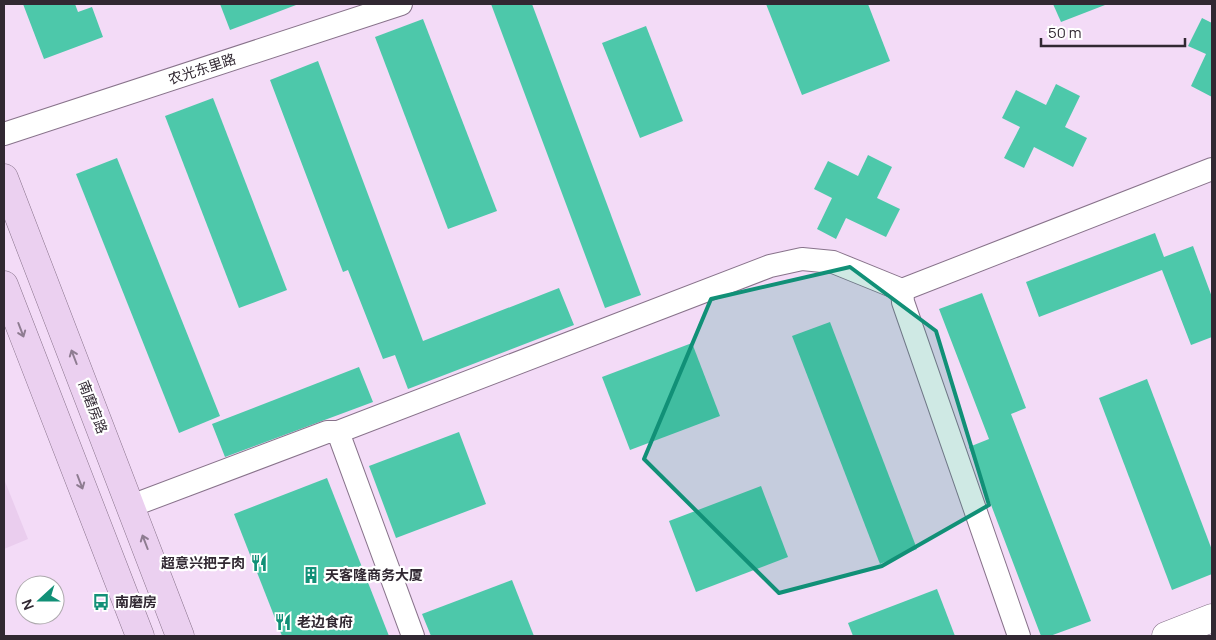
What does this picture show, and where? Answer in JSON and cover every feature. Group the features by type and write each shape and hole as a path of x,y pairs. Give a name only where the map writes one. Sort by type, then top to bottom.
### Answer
{"main road":[{"name":"南磨房路","path":"4,178 180,636"},
{"path":"4,285 140,636"}],"street":[{"name":"农光东里路","path":"4,134 401,4"},
{"path":"131,506 327,432 338,432 770,266 802,260 833,262 902,290 1212,169"},
{"path":"902,290 903,302 1019,636"},
{"path":"338,432 413,636"},
{"path":"1166,636 1212,618"}],"highlighted area":[{"path":"850,267 936,331 989,505 882,566 779,593 644,459 711,299"}],"shaded area":[{"path":"4,479 28,539 4,549"}],"building":[{"path":"23,4 75,4 78,12 92,7 103,37 44,59"},
{"path":"220,4 295,4 296,5 230,30"},
{"path":"491,4 532,4 641,295 605,308"},
{"path":"766,4 868,4 890,61 802,95"},
{"path":"1053,4 1104,4 1105,5 1061,22"},
{"path":"1202,18 1212,23 1212,97 1191,86 1206,54 1188,46"},
{"path":"423,19 497,211 448,229 375,37"},
{"path":"646,26 683,121 640,138 602,43"},
{"path":"318,61 423,341 559,288 574,325 408,389 395,355 383,359 348,270 343,272 270,80"},
{"path":"1056,84 1080,96 1065,127 1087,138 1073,167 1034,147 1024,168 1004,158 1020,127 1002,118 1016,90 1046,105"},
{"path":"213,98 287,290 239,308 165,116"},
{"path":"868,155 892,167 877,198 900,209 886,237 846,218 836,239 817,229 832,198 814,189 828,161 858,176"},
{"path":"117,158 220,416 179,433 76,174"},
{"path":"1155,233 1164,257 1193,246 1212,297 1212,337 1191,345 1162,270 1039,317 1026,282"},
{"path":"982,293 1026,408 1011,414 1091,621 1050,636 1041,636 969,447 989,439 939,309"},
{"path":"830,322 917,549 880,564 792,336"},
{"path":"692,343 720,416 630,450 602,377"},
{"path":"359,367 373,402 225,457 212,424"},
{"path":"1147,379 1212,550 1212,574 1172,590 1099,398"},
{"path":"459,432 486,504 396,538 369,466"},
{"name":"天客隆商务大厦","path":"327,478 389,636 282,636 234,514"},
{"path":"761,486 788,557 696,592 669,521"},
{"path":"512,580 534,636 431,636 422,614"},
{"path":"937,589 955,636 853,636 848,623"}],"place":[{"name":"超意兴把子肉","path":"259,563"},
{"name":"天客隆商务大厦","path":"311,575"},
{"name":"南磨房","path":"101,602"},
{"name":"老边食府","path":"283,622"}]}
